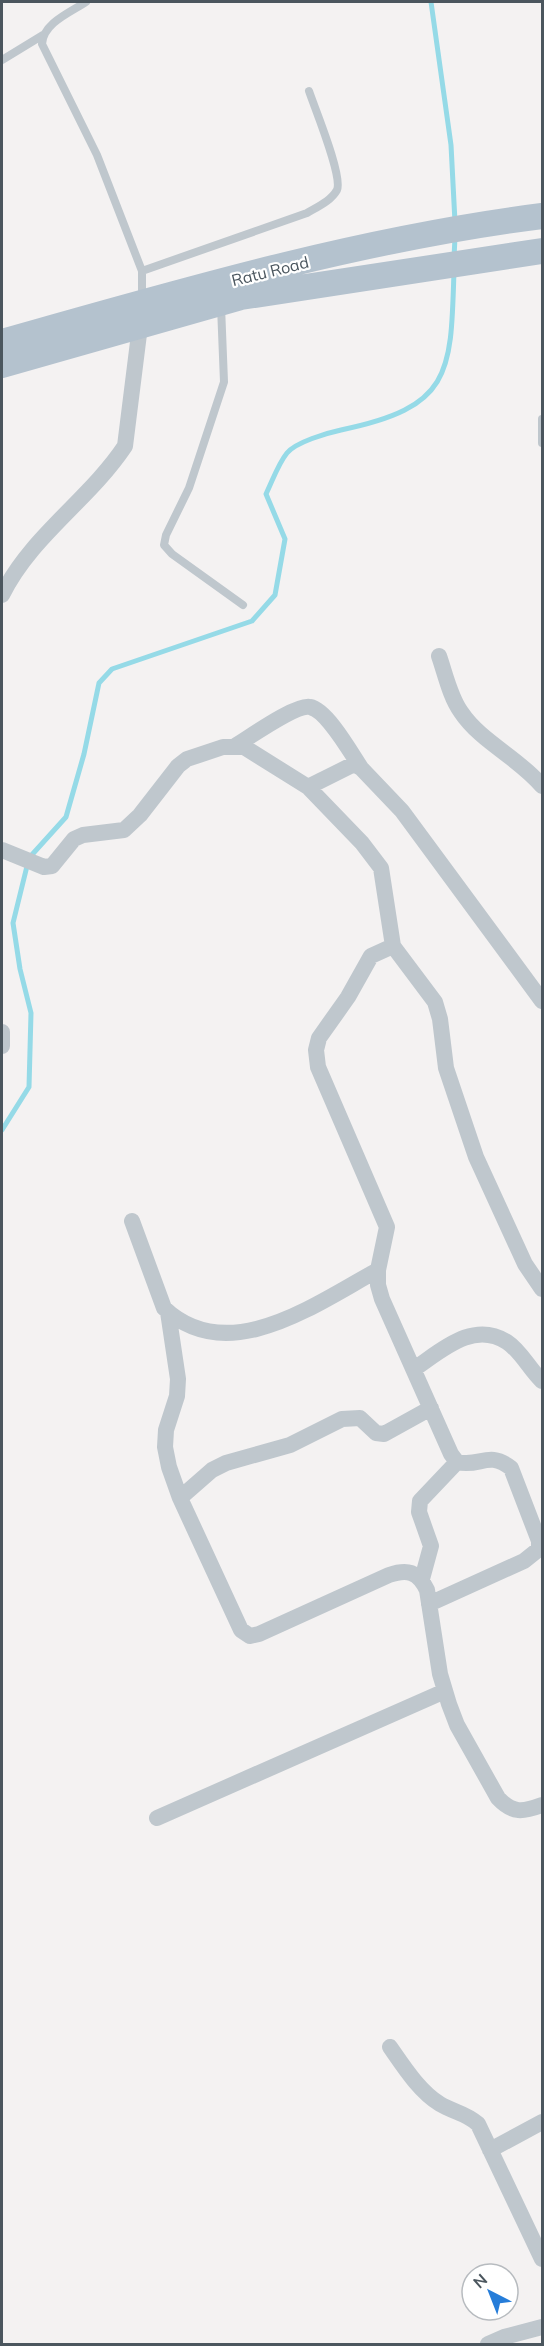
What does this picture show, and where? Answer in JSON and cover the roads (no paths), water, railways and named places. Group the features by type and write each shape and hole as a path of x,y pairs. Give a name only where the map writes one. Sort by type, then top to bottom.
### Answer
{"main road":[{"name":"Ratu Road","path":"2,365 142,314 412,236 543,216"},
{"name":"Ratu Road","path":"2,342 142,314 543,251"}],"street":[{"path":"2,594 39,540 113,464 125,446 142,314"},
{"path":"439,656 460,711 472,725 528,769 543,786"},
{"path":"9,852 32,863 51,866 74,839 83,835 124,830 140,815 178,765 187,759 235,746 292,712 310,706 318,710 361,768 402,811 543,1001"},
{"path":"235,746 256,752 308,787 362,843 381,868 393,946 435,1002 440,1019 446,1068 476,1157 525,1264 542,1287"},
{"path":"308,787 345,767 354,764 361,768"},
{"path":"393,946 371,956 348,997 319,1038 316,1050 318,1068 330,1101 387,1227 378,1270 378,1285 382,1299 457,1462"},
{"path":"2,1032 2,1046"},
{"path":"132,1221 160,1303 168,1312 213,1333 259,1329 278,1324 378,1270"},
{"path":"168,1312 178,1379 177,1395 166,1430 165,1447 180,1498 241,1630 250,1636 404,1570 422,1579"},
{"path":"414,1369 465,1336 475,1334 508,1342 543,1381"},
{"path":"180,1498 212,1470 226,1463 290,1445 342,1419 352,1416 360,1418 376,1433 384,1434 431,1408"},
{"path":"429,1604 524,1561 539,1549 539,1541 512,1468 495,1459 485,1458 466,1464 457,1462"},
{"path":"457,1462 420,1501 419,1512 431,1546 422,1579 429,1604 445,1691 457,1725 498,1798 514,1811 524,1812 543,1805"},
{"path":"157,1818 445,1691"},
{"path":"390,2047 412,2079 438,2103 470,2116 478,2124 543,2259"},
{"path":"490,2150 543,2122"},
{"path":"488,2344 504,2337 543,2327"}],"lane":[{"path":"2,60 43,35 50,27 86,2"},
{"path":"43,35 46,55 97,155 142,271 142,314"},
{"path":"142,271 307,213 325,203 336,192 339,184 334,165 309,91"},
{"path":"221,303 224,382 189,488 166,535 164,545 172,555 243,605"},
{"path":"543,419 543,443"}],"waterway":[{"path":"431,2 451,145 455,222"},
{"path":"454,258 455,237"},
{"path":"2,1130 29,1087 31,1013 20,969 13,923 29,858 66,817 84,754 99,683 112,669 252,621 275,595 285,539 266,494 281,462 291,449 304,442 328,433 378,421 405,410 425,397 438,380 446,360 451,336 454,270"}]}
